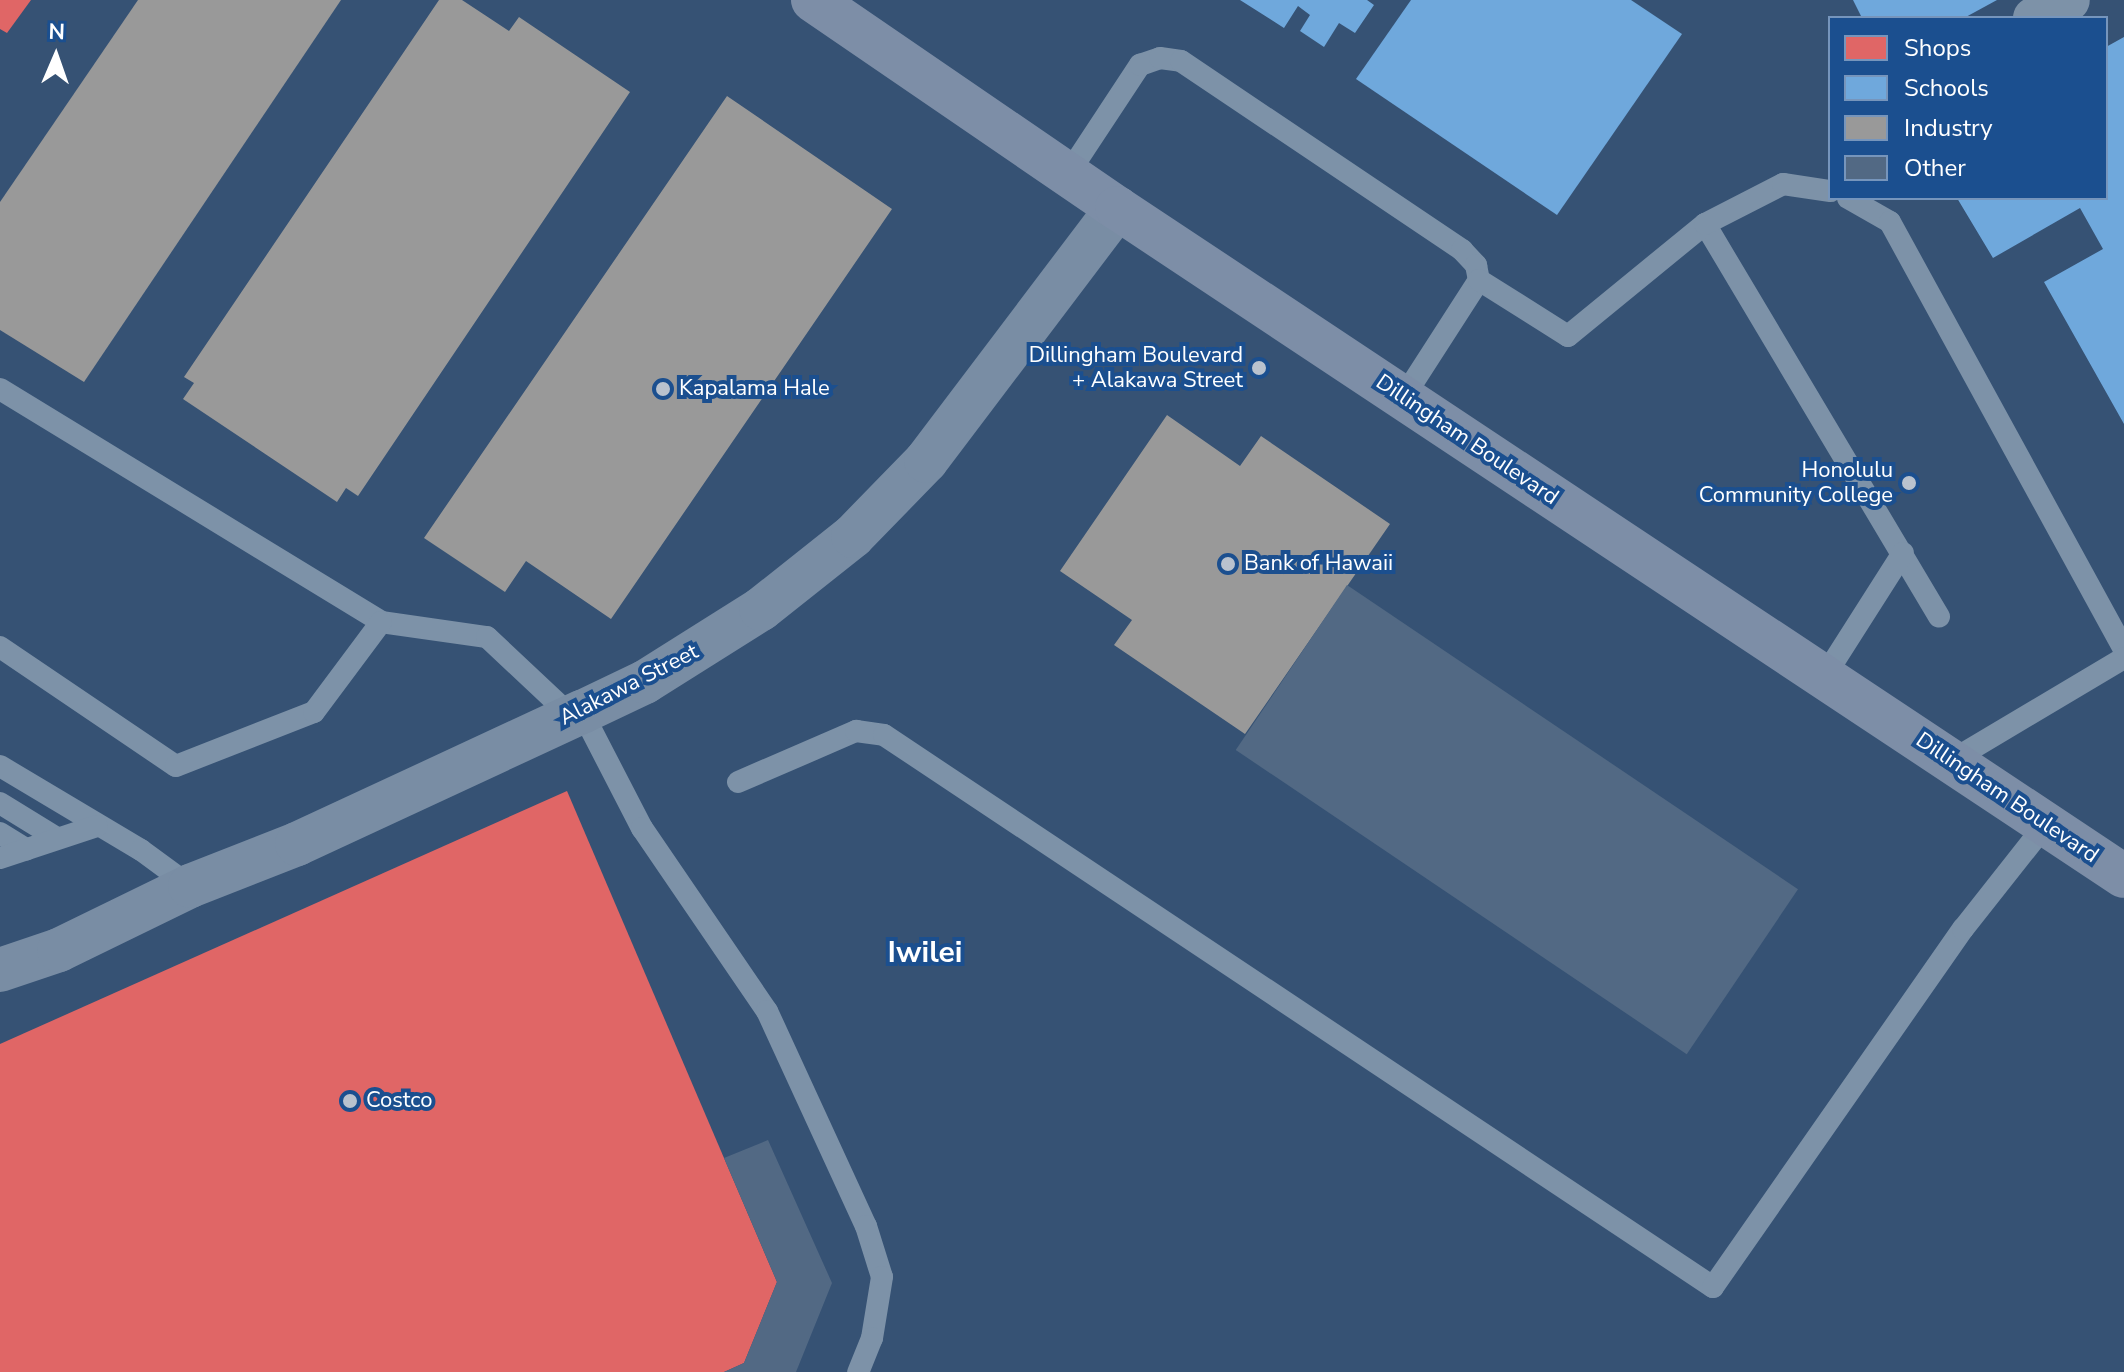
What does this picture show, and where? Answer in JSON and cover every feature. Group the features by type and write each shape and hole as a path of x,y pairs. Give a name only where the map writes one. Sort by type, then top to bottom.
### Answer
{"main road":[{"name":"Dillingham Boulevard","path":"813,0 1117,208 2124,876"},
{"name":"Alakawa Street","path":"0,970 59,950 190,886 297,844 645,682 752,616 886,505 926,461 1117,208"}],"street":[{"path":"2038,16 2069,0"}],"lane":[{"path":"1068,174 1140,65 1160,58 1181,61 1462,250 1476,265 1479,280 1403,398"},
{"path":"1479,280 1568,336 1705,224 1783,184 1828,191"},
{"path":"1852,200 1890,222 2124,650"},
{"path":"1705,224 1939,616"},
{"path":"0,389 381,622 487,637 577,714 642,828 767,1011 866,1226 882,1277 872,1338 858,1372"},
{"path":"1824,677 1903,553"},
{"path":"0,647 176,766 314,712 381,622"},
{"path":"1951,761 2124,658"},
{"path":"738,782 856,731 884,735 1713,1287 1963,929 2046,824"},
{"path":"0,766 190,886"},
{"path":"0,803 55,837"},
{"path":"0,858 55,837 97,826"},
{"path":"0,833 26,849"}],"building: Shops":[{"path":"0,0 31,0 7,33 0,29"},
{"name":"Costco","path":"567,791 777,1282 744,1363 724,1372 0,1372 0,1044"}],"building: Schools":[{"path":"1240,0 1367,0 1374,5 1355,33 1339,23 1324,47 1300,31 1310,15 1298,6 1284,28"},
{"path":"1411,0 1631,0 1682,34 1557,215 1356,79"},
{"path":"1853,0 1997,0 1968,16 1861,16"},
{"path":"2124,37 2124,424 2044,282 2103,249 2080,208 1993,258 1958,200 2108,200 2108,46"}],"building: Industry":[{"path":"138,0 341,0 84,382 0,330 0,202"},
{"path":"439,0 462,0 509,31 519,17 630,92 358,496 346,488 337,502 183,399 194,383 184,377"},
{"path":"727,96 892,209 611,619 526,561 505,592 424,538"},
{"path":"1167,415 1240,466 1261,436 1390,524 1245,734 1114,645 1132,620 1060,571"}],"building: Other":[{"path":"1347,585 1798,889 1687,1054 1236,750"},
{"path":"768,1140 832,1283 796,1372 724,1372 744,1363 777,1282 724,1158"}],"place":[{"name":"Dillingham Boulevard + Alakawa Street","path":"1259,368"},
{"name":"Kapalama Hale","path":"663,389"},
{"name":"Honolulu Community College","path":"1909,483"},
{"name":"Bank of Hawaii","path":"1228,564"},
{"name":"Costco","path":"350,1101"}],"district":[{"name":"Iwilei","path":"925,953"}]}
